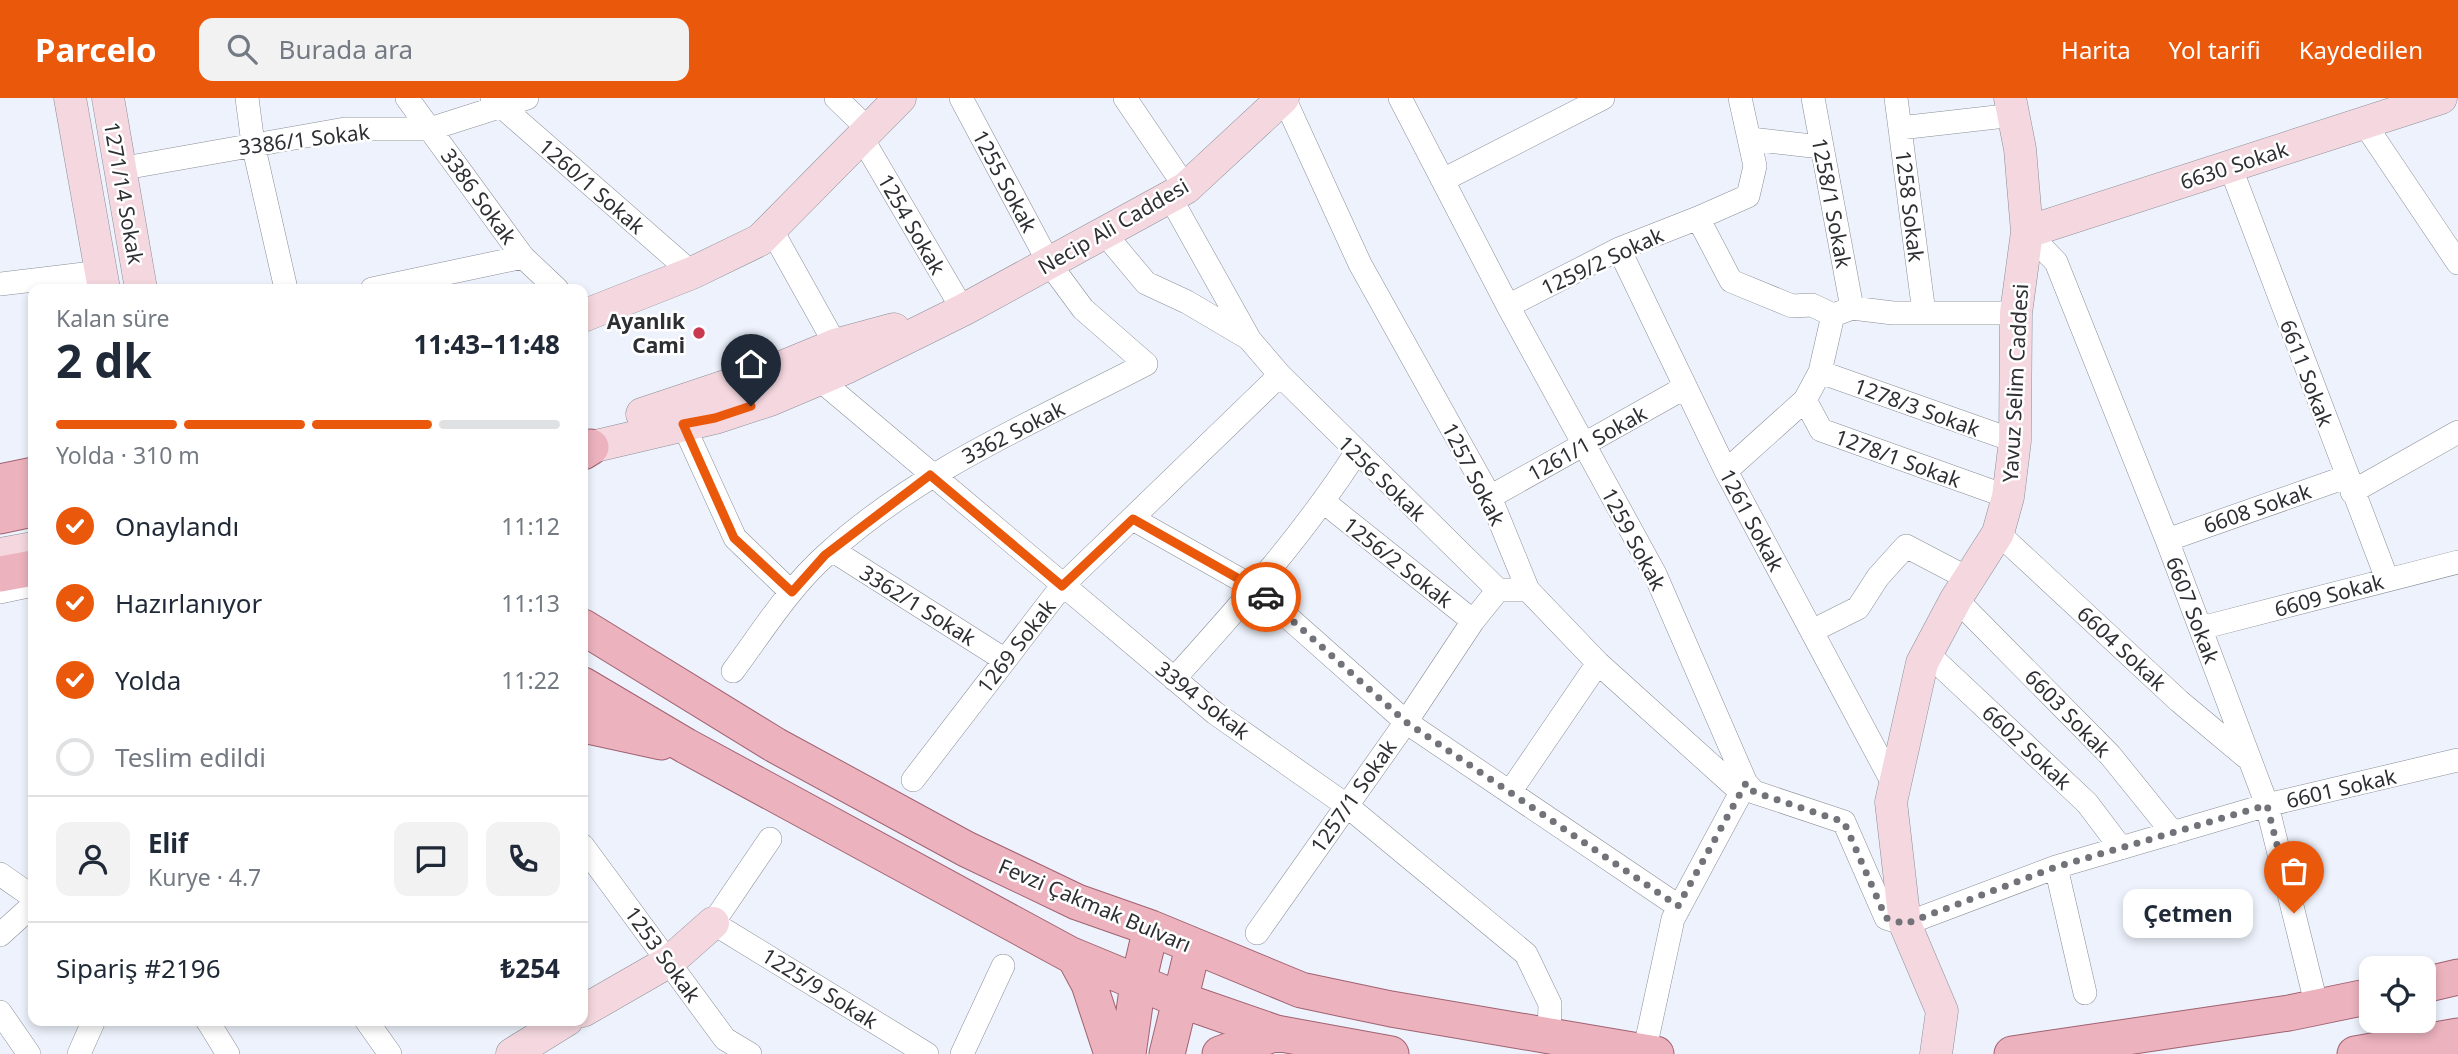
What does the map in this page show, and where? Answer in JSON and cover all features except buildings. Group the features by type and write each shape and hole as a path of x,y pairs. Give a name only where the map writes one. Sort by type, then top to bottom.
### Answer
{"main road":[{"path":"0,482 28,476"},
{"path":"0,516 28,510"},
{"path":"0,574 28,569"},
{"name":"Fevzi Çakmak Bulvarı","path":"588,630 775,745 965,849 1077,902 1151,928 1301,990 1549,1037 1650,1053"},
{"name":"Fevzi Çakmak Bulvarı","path":"588,688 686,746 1074,956 1178,999 1276,1033 1391,1054"},
{"path":"588,726 686,746"},
{"path":"1128,1054 1138,983 1151,928"},
{"path":"1167,1054 1178,999 1193,947"},
{"path":"1074,956 1089,984 1112,1054"},
{"path":"2436,982 2458,977"},
{"path":"2012,1054 2359,998"},
{"path":"1220,1054 1276,1033"},
{"path":"2355,1054 2458,1036"}],"street":[{"path":"0,284 102,280 70,98"},
{"name":"1271/14 Sokak","path":"108,98 140,284"},
{"path":"247,98 253,144 285,284"},
{"name":"3386 Sokak","path":"407,98 523,257 552,284"},
{"name":"3386/1 Sokak","path":"119,169 345,129 430,129 496,102 527,98"},
{"name":"1254 Sokak","path":"835,98 865,134 963,310"},
{"path":"588,312 692,273 760,240 900,98"},
{"name":"1255 Sokak","path":"961,98 1049,263"},
{"name":"1256 Sokak","path":"1125,98 1178,192 1250,340 1356,453 1498,590"},
{"name":"Necip Ali Caddesi","path":"588,443 656,411 779,368 842,356 963,310 1178,192 1284,98"},
{"name":"1257 Sokak","path":"1284,98 1360,264 1490,497 1528,590 1598,663 1744,787"},
{"name":"1259 Sokak","path":"1400,98 1508,306 1655,574 1744,787"},
{"path":"1443,180 1603,98"},
{"path":"1740,98 1751,139 1821,147"},
{"name":"1258/1 Sokak","path":"1813,98 1842,312"},
{"name":"1258 Sokak","path":"1896,98 1924,313"},
{"name":"6630 Sokak","path":"2027,232 2230,166 2379,112 2441,98"},
{"name":"1260/1 Sokak","path":"496,102 692,273"},
{"path":"1900,128 2012,106"},
{"name":"Yavuz Selim Caddesi","path":"1936,1054 1942,1011 1905,924 1891,802 1926,652 1998,533 2008,497 2015,442 2017,313 2027,232 2020,149 2012,106"},
{"path":"2379,112 2458,263"},
{"name":"1259/2 Sokak","path":"1508,306 1619,250 1748,196 1755,166 1751,139"},
{"name":"6611 Sokak","path":"2230,166 2349,485 2387,579"},
{"path":"1698,218 1731,281 1792,306 1812,305 1842,312 2017,313"},
{"path":"771,229 842,356"},
{"name":"6607 Sokak","path":"2027,232 2056,262 2201,628 2267,805 2317,1007"},
{"name":"1256 Sokak","path":"1104,233 1146,283 1187,302 1250,340"},
{"name":"1261 Sokak","path":"1619,250 1726,471 1895,787"},
{"path":"396,284 523,257"},
{"name":"3362 Sokak","path":"733,671 792,592 832,550 930,475 1146,364 1083,309 1049,263"},
{"path":"1726,471 1805,400 1820,372 1842,312"},
{"name":"Necip Ali Caddesi","path":"588,443 715,418 818,379 842,356"},
{"name":"1278/3 Sokak","path":"1820,372 2015,442"},
{"name":"1269 Sokak","path":"913,780 1062,586 1280,375"},
{"name":"3394 Sokak","path":"818,379 1215,713 1346,805 1527,954 1550,1004 1549,1037"},
{"name":"1261/1 Sokak","path":"1490,497 1684,388"},
{"name":"1278/1 Sokak","path":"1805,400 1821,430 2008,497"},
{"path":"683,424 734,538 792,592"},
{"name":"6608 Sokak","path":"2167,540 2349,485 2458,432"},
{"path":"1174,679 1255,588 1324,502 1356,453"},
{"name":"1256/2 Sokak","path":"1324,502 1473,621"},
{"path":"1133,519 1255,588 1406,722 1678,906"},
{"name":"6604 Sokak","path":"1998,533 2179,701 2248,759"},
{"name":"6603 Sokak","path":"1812,631 1858,608 1878,576 1906,546 1962,589 2110,755 2173,833"},
{"path":"0,554 28,549"},
{"name":"3362/1 Sokak","path":"832,550 1005,660"},
{"name":"6609 Sokak","path":"2201,628 2458,562"},
{"path":"0,592 28,586"},
{"path":"1498,590 1528,590"},
{"name":"1257/1 Sokak","path":"1257,933 1406,722 1473,621 1498,590"},
{"name":"6602 Sokak","path":"1926,652 2087,803 2121,848"},
{"path":"1510,792 1598,663"},
{"name":"6601 Sokak","path":"1905,924 2056,867 2267,805 2458,760"},
{"path":"1650,1053 1650,1017 1678,906 1744,787 1844,822 1886,918 1905,924"},
{"path":"588,1008 670,961 713,923 770,839"},
{"name":"1253 Sokak","path":"588,853 725,1039 750,1054"},
{"path":"2056,867 2085,993"},
{"path":"0,874 28,894"},
{"path":"0,935 28,910"},
{"name":"1225/9 Sokak","path":"713,923 926,1054"},
{"path":"962,1054 1003,966"},
{"path":"0,1012 29,1054"},
{"path":"79,1054 91,1026"},
{"path":"212,1026 228,1054"},
{"path":"370,1026 390,1054"},
{"path":"530,1050 559,1026"}],"way so far":[{"path":"1266,597 1406,722 1678,906 1746,783 1754,792 1844,822 1886,918 1905,924 2056,867 2267,805 2294,913"}],"place":[{"name":"Ayanlık Cami","path":"699,333"},
{"name":"Çetmen","path":"2294,913"}],"route":[{"path":"751,406 715,418 683,424 734,538 792,592 825,555 930,475 1062,586 1133,519 1255,588 1266,597"}]}
